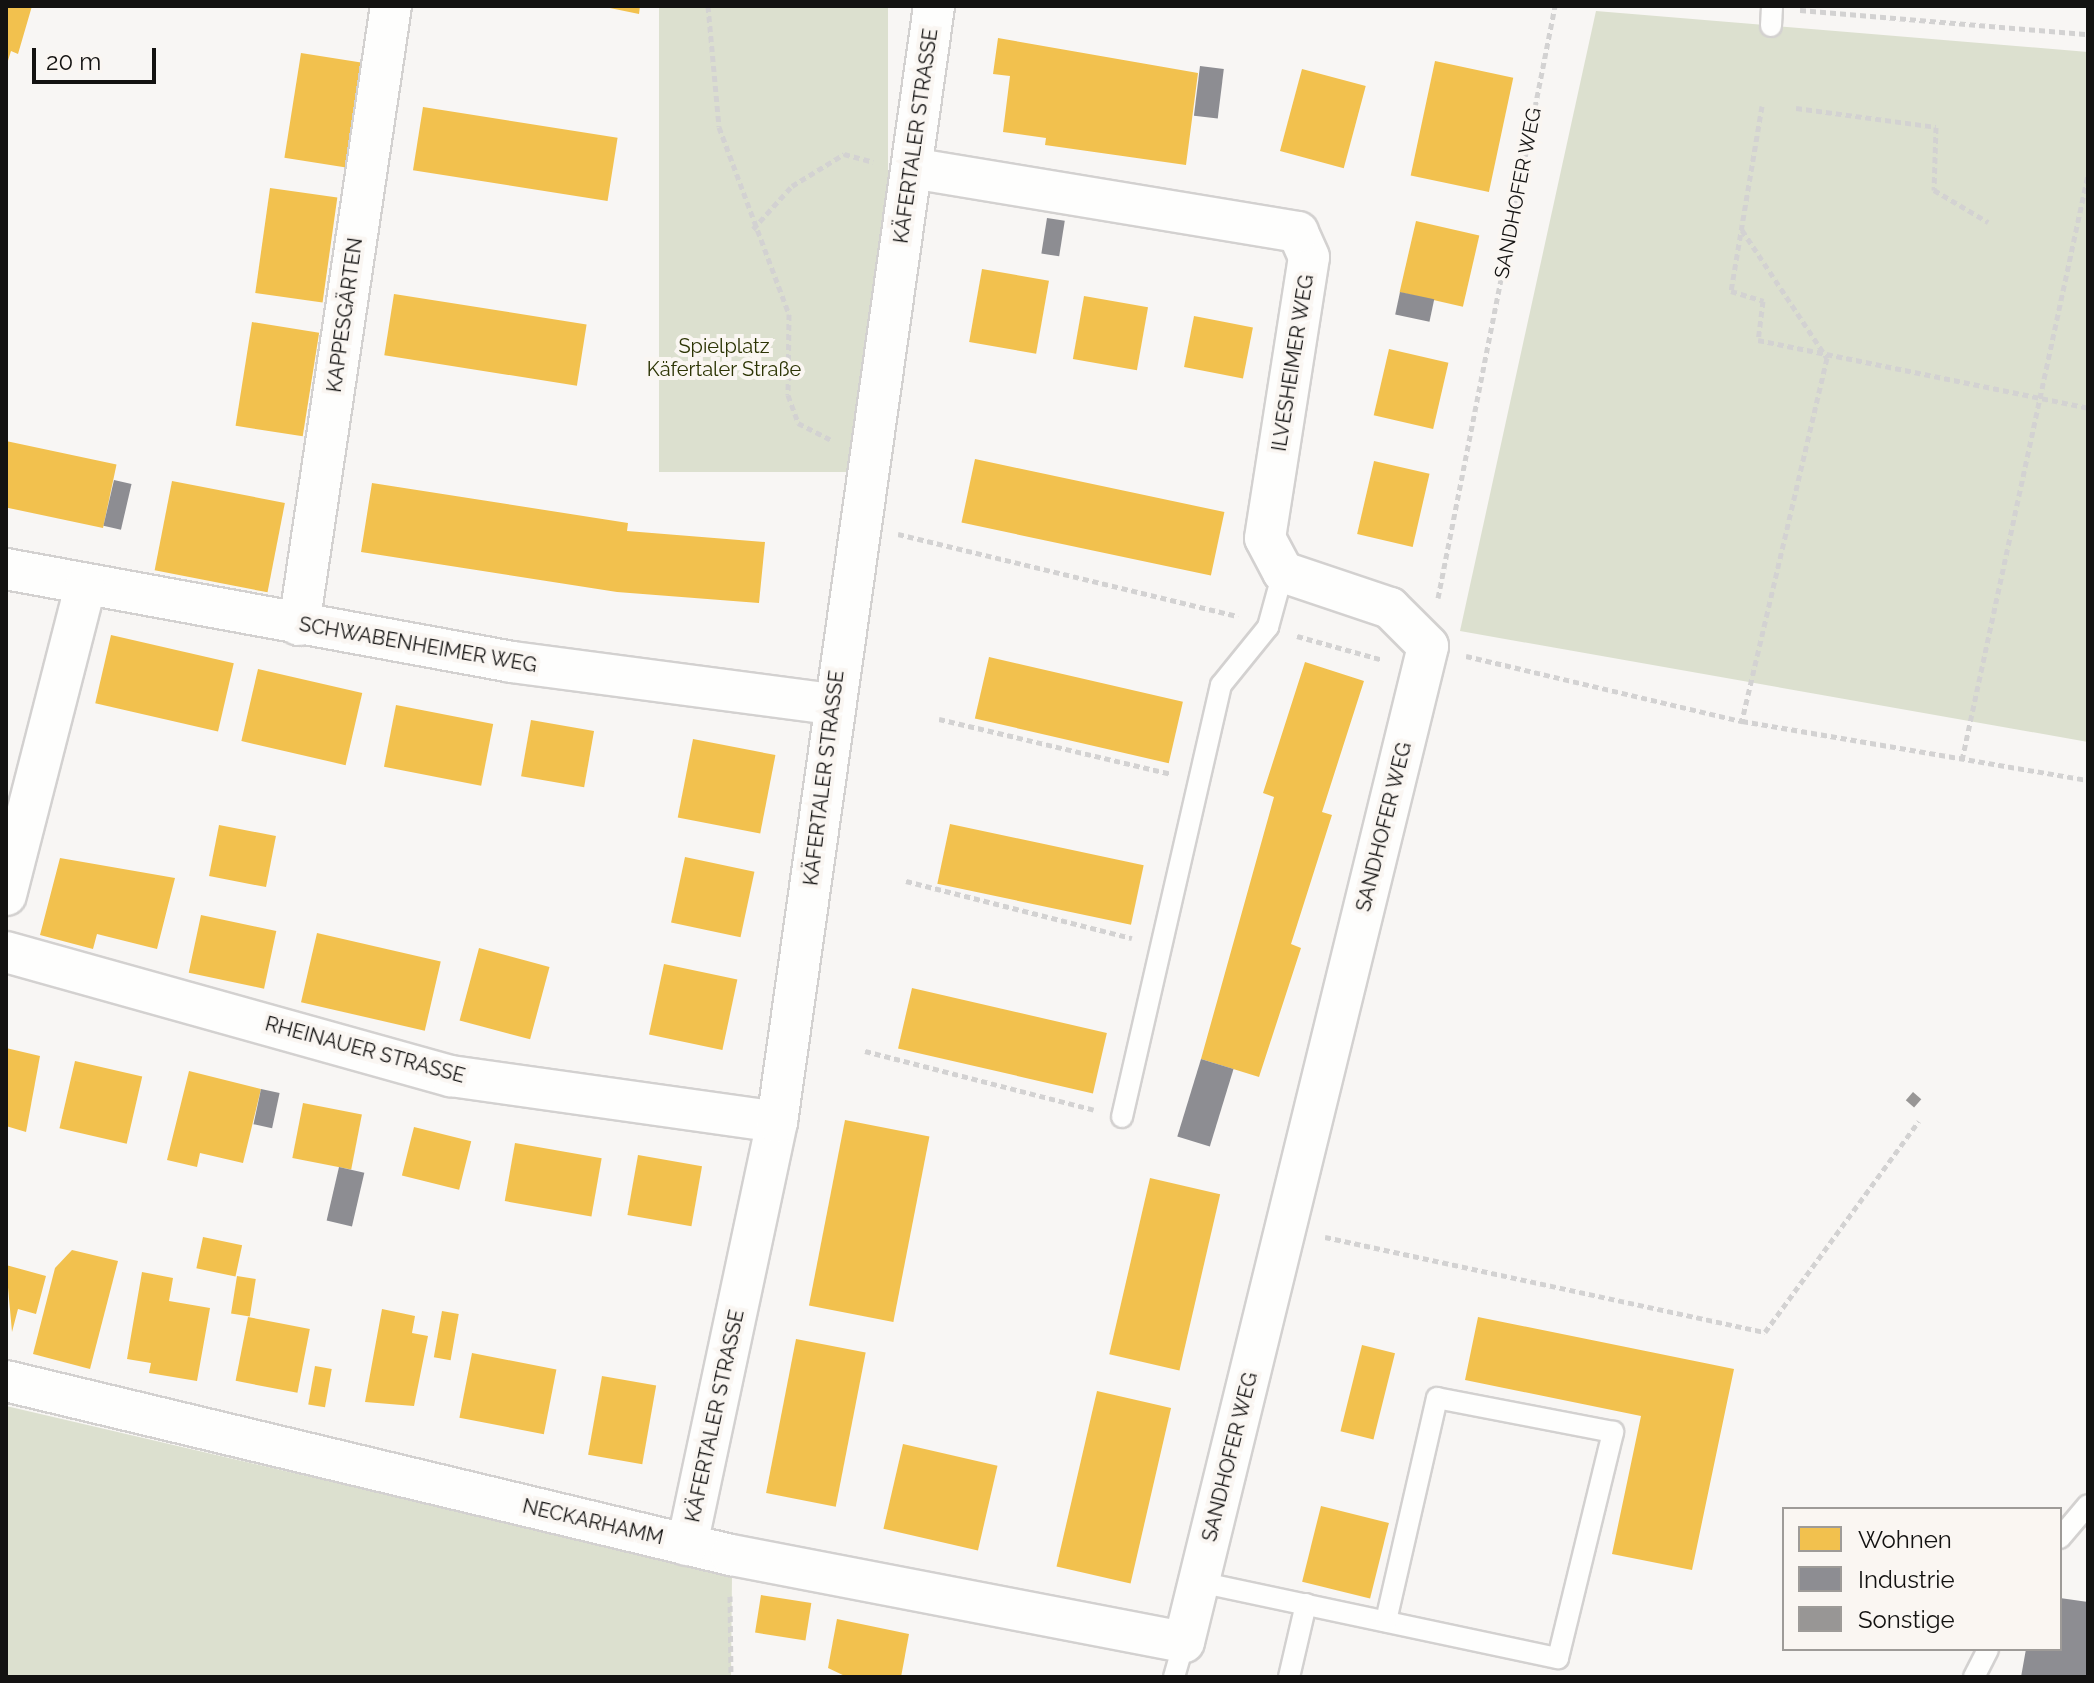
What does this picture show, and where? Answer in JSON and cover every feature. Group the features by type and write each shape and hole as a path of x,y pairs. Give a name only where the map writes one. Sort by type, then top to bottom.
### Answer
{"street":[{"name":"KAPPESGÄRTEN","path":"299,625 391,6"},
{"name":"KÄFERTALER STRASSE","path":"687,1545 777,1122 858,526 934,6"},
{"name":"ILVESHEIMER WEG","path":"912,168 1298,232 1309,257 1265,538 1283,572"},
{"name":"SCHWABENHEIMER WEG","path":"6,569 85,588 299,625 833,704"},
{"path":"1283,572 1390,608 1428,646"},
{"path":"6,895 85,588"},
{"name":"SANDHOFER WEG","path":"1179,1660 1428,646"},
{"name":"RHEINAUER STRASSE","path":"6,952 451,1076 777,1122"},
{"name":"NECKARHAMM","path":"6,1381 1179,1660"}],"lane":[{"path":"1122,1117 1196,780 1221,685 1268,627 1283,572"},
{"path":"1199,1582 1558,1658 1613,1432 1437,1398 1386,1621"},
{"path":"2062,1536 2088,1505"},
{"path":"1289,1677 1306,1604"},
{"path":"1974,1677 1987,1651"}],"path":[{"path":"708,6 719,127 750,199 753,230 789,314 788,395 798,423 869,449"},
{"name":"SANDHOFER WEG","path":"1428,646 1555,6"},
{"path":"1771,14 2088,34"},
{"path":"1762,106 1731,291 1763,301 1758,340 1827,358 2088,408"},
{"path":"1796,108 1936,127 1934,190 1988,222"},
{"path":"753,230 792,186 844,154 912,168"},
{"path":"1962,760 2088,175"},
{"path":"1742,230 1827,358 1742,721"},
{"path":"858,526 968,548 1268,627 1378,662 1428,646 1742,721 2088,780"},
{"path":"939,719 1196,780"},
{"path":"906,881 1160,946"},
{"path":"865,1051 1122,1117"},
{"path":"1286,1228 1765,1332 1919,1121"},
{"path":"730,1613 731,1677"}],"green space":[{"name":"Spielplatz Käfertaler Straße","path":"659,6 888,6 888,472 659,472"},
{"path":"1596,11 2088,52 2088,742 1460,631"},
{"path":"6,1406 732,1575 731,1677 6,1677"}],"building: Wohnen":[{"path":"6,6 32,6 18,54 11,51 7,64"},
{"path":"600,6 640,6 639,14"},
{"path":"998,38 1198,73 1186,165 1045,145 1046,138 1003,132 1010,76 993,74"},
{"path":"301,53 364,63 348,168 284,158"},
{"path":"1435,61 1513,78 1489,192 1411,175"},
{"path":"1302,69 1366,86 1344,168 1280,151"},
{"path":"423,107 618,138 608,201 413,170"},
{"path":"270,188 337,197 323,302 255,293"},
{"path":"1416,221 1479,236 1463,307 1400,292"},
{"path":"982,269 1049,281 1036,354 969,342"},
{"path":"394,294 587,325 577,386 384,355"},
{"path":"1084,296 1148,307 1137,370 1073,359"},
{"path":"1194,316 1253,327 1243,378 1184,367"},
{"path":"252,322 319,333 303,436 236,426"},
{"path":"1389,349 1448,363 1433,429 1374,415"},
{"path":"6,441 117,464 103,528 6,507"},
{"path":"975,459 1224,512 1211,576 961,523"},
{"path":"1374,461 1430,474 1413,547 1357,534"},
{"path":"172,481 285,503 268,592 155,570"},
{"path":"372,483 628,523 627,531 765,542 759,603 617,592 361,552"},
{"path":"111,635 234,663 218,732 95,703"},
{"path":"989,657 1183,702 1169,763 975,718"},
{"path":"1305,662 1364,681 1322,812 1332,815 1291,944 1301,948 1259,1077 1201,1059 1274,797 1263,793"},
{"path":"258,669 362,693 346,765 241,741"},
{"path":"396,705 493,724 481,786 384,767"},
{"path":"531,720 594,731 584,787 521,776"},
{"path":"693,739 775,755 760,834 678,818"},
{"path":"950,824 1144,865 1131,925 937,884"},
{"path":"219,825 276,836 266,887 209,876"},
{"path":"685,857 754,872 741,937 671,923"},
{"path":"60,858 175,878 157,949 97,934 93,949 40,935"},
{"path":"201,915 276,931 264,989 189,973"},
{"path":"317,933 441,962 425,1031 301,1002"},
{"path":"479,948 550,967 530,1039 460,1020"},
{"path":"664,964 737,980 722,1050 649,1034"},
{"path":"912,988 1107,1033 1093,1093 898,1048"},
{"path":"6,1048 40,1056 26,1132 6,1126"},
{"path":"75,1061 142,1077 127,1144 59,1128"},
{"path":"189,1071 261,1089 243,1163 200,1153 197,1167 167,1160"},
{"path":"303,1103 362,1114 351,1169 292,1158"},
{"path":"845,1120 929,1136 893,1322 809,1306"},
{"path":"414,1127 471,1141 459,1190 402,1176"},
{"path":"515,1143 602,1158 591,1216 505,1201"},
{"path":"638,1155 702,1166 691,1226 627,1215"},
{"path":"1150,1178 1220,1194 1179,1371 1109,1354"},
{"path":"203,1237 242,1245 235,1277 196,1268"},
{"path":"72,1250 118,1261 90,1369 33,1354 55,1268"},
{"path":"6,1265 46,1276 36,1314 18,1309 12,1332"},
{"path":"142,1272 173,1278 169,1301 210,1308 197,1381 149,1373 151,1363 127,1359"},
{"path":"237,1276 256,1279 250,1317 231,1314"},
{"path":"382,1309 415,1316 412,1333 428,1336 414,1406 365,1402"},
{"path":"442,1311 459,1314 451,1360 434,1357"},
{"path":"248,1317 310,1329 297,1393 236,1381"},
{"path":"1478,1317 1734,1369 1692,1570 1612,1554 1641,1416 1465,1380"},
{"path":"796,1339 866,1353 836,1507 766,1493"},
{"path":"1362,1345 1395,1353 1373,1440 1340,1431"},
{"path":"472,1353 556,1369 544,1434 459,1418"},
{"path":"315,1366 332,1369 325,1407 308,1404"},
{"path":"602,1376 656,1386 642,1464 588,1455"},
{"path":"1097,1391 1171,1408 1131,1583 1057,1566"},
{"path":"903,1444 998,1466 978,1551 883,1529"},
{"path":"1321,1506 1389,1523 1370,1599 1302,1582"},
{"path":"761,1595 811,1603 805,1641 755,1633"},
{"path":"837,1619 909,1634 901,1677 847,1677 828,1668"}],"building: Industrie":[{"path":"1200,66 1224,69 1218,119 1194,116"},
{"path":"1047,218 1065,221 1059,256 1041,254"},
{"path":"1400,292 1434,299 1429,322 1395,314"},
{"path":"114,480 132,484 121,530 103,526"},
{"path":"1201,1059 1234,1069 1210,1146 1177,1136"},
{"path":"261,1089 280,1093 272,1128 254,1124"},
{"path":"339,1167 364,1173 352,1226 327,1221"},
{"path":"2062,1598 2088,1602 2088,1677 2021,1677 2026,1651 2062,1651"}],"building: Sonstige":[{"path":"1913,1092 1921,1099 1914,1108 1906,1100"}]}
